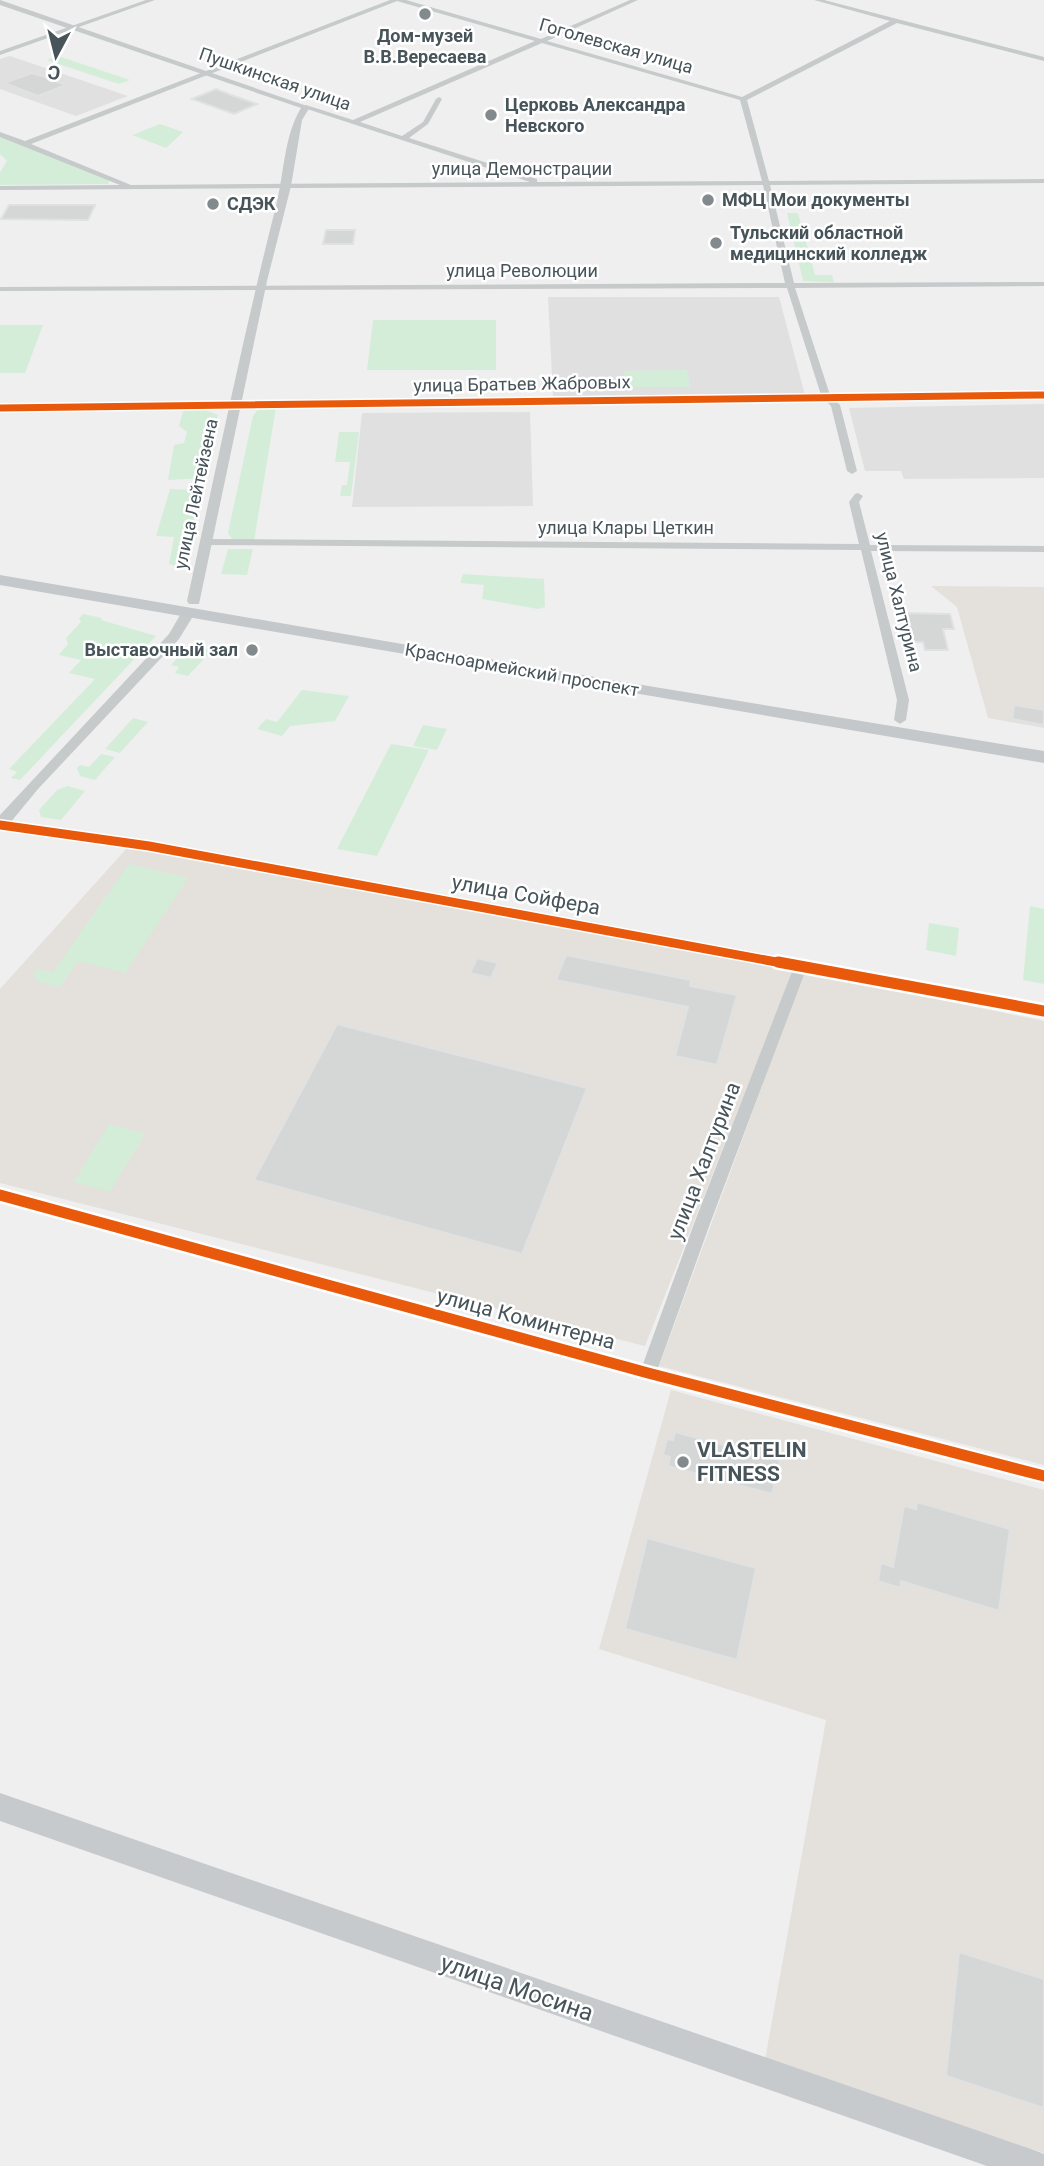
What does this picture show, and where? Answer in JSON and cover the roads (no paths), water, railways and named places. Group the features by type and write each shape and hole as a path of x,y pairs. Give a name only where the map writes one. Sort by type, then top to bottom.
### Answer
{"main road":[{"name":"Красноармейский проспект","path":"0,570 618,687 1044,757"},
{"name":"Красноармейский проспект","path":"0,580 191,607 900,720 1044,746"},
{"name":"улица Мосина","path":"0,1807 1034,2166"}],"street":[{"path":"0,53 152,0"},
{"path":"24,144 397,0"},
{"name":"Гоголевская улица","path":"397,0 743,99"},
{"path":"355,122 635,0"},
{"path":"817,0 1044,59"},
{"name":"Пушкинская улица","path":"0,2 541,184"},
{"path":"852,471 835,405 826,397 790,285 743,99 897,20"},
{"path":"404,138 426,123 439,99"},
{"name":"улица Лейтейзена","path":"0,825 33,786 174,636 191,607 208,542 298,120 306,107"},
{"path":"0,134 132,187"},
{"name":"улица Демонстрации","path":"0,188 1044,181"},
{"name":"улица Революции","path":"0,289 1044,284"},
{"name":"улица Братьев Жабровых","path":"0,408 1044,395"},
{"name":"улица Халтурина","path":"858,496 854,502 903,700 900,720"},
{"name":"улица Клары Цеткин","path":"208,542 1044,549"},
{"name":"улица Сойфера","path":"0,825 149,846 1044,1012"},
{"name":"улица Халтурина","path":"648,1373 801,965"},
{"name":"улица Коминтерна","path":"0,1195 648,1373 1044,1476"}],"tram line":[{"path":"0,1199 1044,1483"}],"place":[{"name":"Дом-музей В.В.Вересаева","path":"425,14"},
{"name":"Церковь Александра Невского","path":"491,115"},
{"name":"МФЦ Мои документы","path":"708,200"},
{"name":"СДЭК","path":"213,204"},
{"name":"Тульский областной медицинский колледж","path":"716,243"},
{"name":"Выставочный зал","path":"252,650"},
{"name":"VLASTELIN FITNESS","path":"683,1462"}]}
